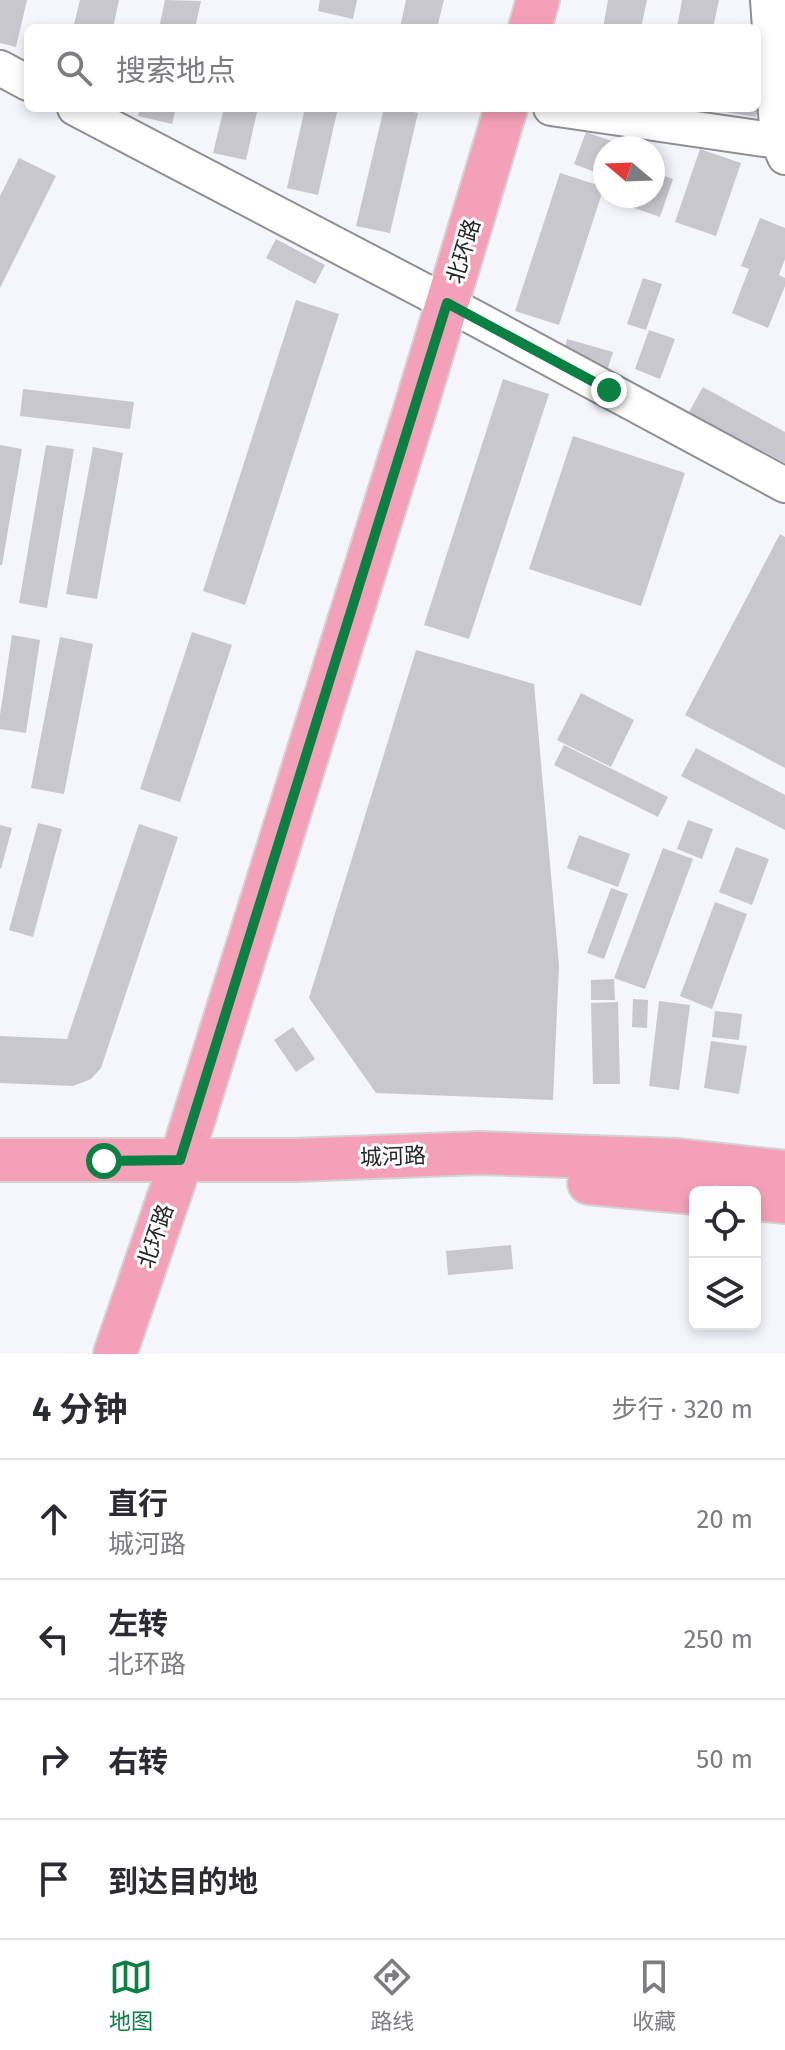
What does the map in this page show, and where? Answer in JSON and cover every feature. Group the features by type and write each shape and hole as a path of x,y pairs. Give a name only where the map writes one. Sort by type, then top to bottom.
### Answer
{"main road":[{"path":"531,24 538,0"},
{"name":"北环路","path":"115,1354 177,1171 505,112"},
{"name":"城河路","path":"0,1185 295,1160 480,1153 678,1160 785,1172"},
{"name":"城河路","path":"0,1160 177,1171 542,1179 689,1192"},
{"path":"761,1200 785,1202"}],"street":[{"path":"574,112 782,149 768,0"},
{"path":"0,68 24,81"},
{"path":"83,112 785,485"}],"building":[{"path":"0,0 27,0 16,47 0,43"},
{"path":"80,0 119,0 114,24 74,24"},
{"path":"165,0 201,1 196,24 160,24"},
{"path":"320,0 357,0 353,19 318,11"},
{"path":"406,0 444,0 438,24 401,24"},
{"path":"608,0 647,0 642,24 604,24"},
{"path":"682,0 719,0 714,24 678,24"},
{"path":"139,112 175,112 172,124 138,116"},
{"path":"223,112 257,112 246,160 213,153"},
{"path":"304,112 337,112 318,195 287,188"},
{"path":"383,112 418,113 390,233 356,226"},
{"path":"725,112 757,112 756,117"},
{"path":"586,132 597,136 593,136 593,171 574,164"},
{"path":"700,149 741,163 716,236 675,222"},
{"path":"19,158 56,176 0,288 0,196"},
{"path":"560,173 593,184 593,208 597,208 559,325 515,311"},
{"path":"665,176 673,179 665,202"},
{"path":"634,208 663,208 660,217"},
{"path":"760,218 785,228 785,259 779,275 785,278 785,286 768,328 732,313 749,269 741,266"},
{"path":"276,239 325,265 315,284 266,258"},
{"path":"643,278 662,284 646,330 627,324"},
{"path":"296,300 339,314 245,605 203,591"},
{"path":"649,330 675,339 660,379 635,369"},
{"path":"567,339 613,352 608,368 563,355"},
{"path":"503,379 549,394 469,639 424,625"},
{"path":"703,387 785,432 785,463 689,412"},
{"path":"23,389 134,402 130,429 20,416"},
{"path":"573,436 685,473 641,606 529,569"},
{"path":"0,445 22,449 2,565 0,565"},
{"path":"46,445 74,449 47,608 19,603"},
{"path":"93,447 123,453 97,599 66,594"},
{"path":"780,534 785,537 785,768 685,715"},
{"path":"192,632 232,645 180,802 140,789"},
{"path":"12,635 40,640 26,733 0,729"},
{"path":"60,637 93,644 64,794 31,788"},
{"path":"416,650 534,684 559,965 553,1100 376,1093 309,998"},
{"path":"581,693 634,720 611,767 557,740"},
{"path":"564,745 668,797 658,817 554,765"},
{"path":"696,748 785,795 785,830 681,776"},
{"path":"688,820 713,829 702,859 677,849"},
{"path":"38,823 62,829 33,937 9,930"},
{"path":"139,824 178,837 101,1068 91,1079 73,1086 0,1083 0,1036 67,1039"},
{"path":"0,825 12,828 1,869 0,868"},
{"path":"579,835 630,854 618,887 567,868"},
{"path":"736,847 769,859 752,905 719,892"},
{"path":"663,848 693,859 645,989 614,978"},
{"path":"611,888 628,894 604,959 587,953"},
{"path":"715,902 747,914 712,1009 680,996"},
{"path":"614,979 615,1000 591,1000 591,980"},
{"path":"633,999 648,1000 647,1028 632,1027"},
{"path":"659,1001 690,1005 679,1090 649,1086"},
{"path":"618,1002 620,1084 593,1084 591,1003"},
{"path":"715,1011 742,1014 739,1040 712,1037"},
{"path":"293,1027 315,1059 296,1072 274,1040"},
{"path":"711,1041 747,1046 739,1094 704,1088"},
{"path":"511,1245 513,1269 448,1275 446,1251"}],"route":[{"path":"104,1161 180,1160 447,303 609,390"}]}
